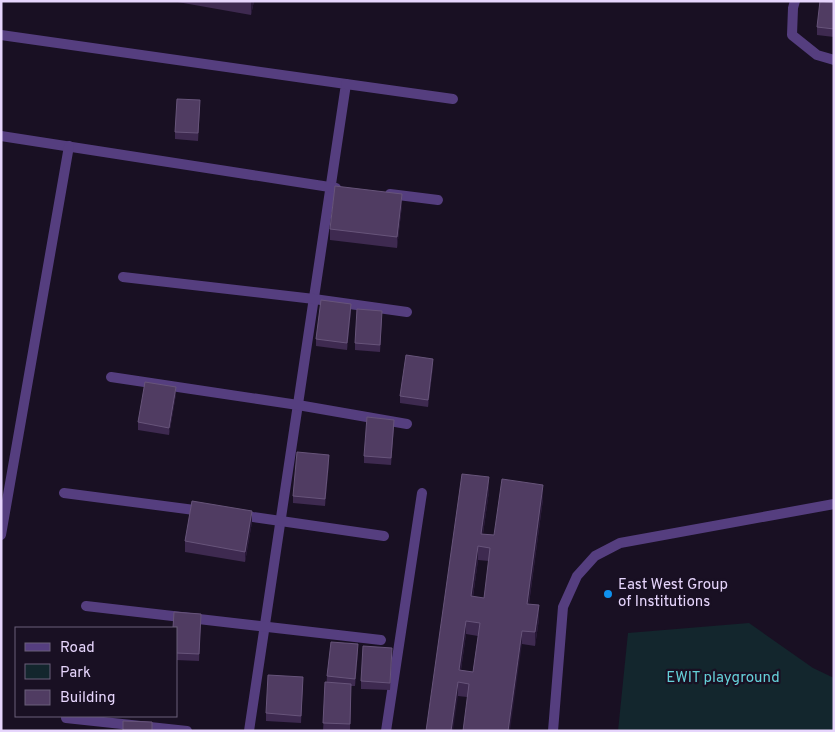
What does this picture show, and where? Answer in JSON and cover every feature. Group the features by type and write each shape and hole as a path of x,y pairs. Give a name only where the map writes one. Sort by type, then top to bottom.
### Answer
{"street":[{"path":"795,1 792,35 817,55 834,60"},
{"path":"1,35 453,100"},
{"path":"249,731 346,84"},
{"path":"1,136 350,190"},
{"path":"1,535 69,146"},
{"path":"379,193 438,200"},
{"path":"123,277 314,299 407,312"},
{"path":"111,377 298,405 407,424"},
{"path":"64,493 212,512"},
{"path":"386,731 422,493"},
{"path":"553,731 563,608 577,576 595,556 620,543 834,504"},
{"path":"231,514 384,536"},
{"path":"86,606 382,640"},
{"path":"66,718 187,731"}],"green space":[{"name":"EWIT playground","path":"749,623 813,668 834,678 834,731 618,731 628,633"}],"building":[{"path":"820,1 834,3 834,29 817,27"},
{"path":"177,99 200,100 198,133 175,132"},
{"path":"335,186 402,194 397,237 330,229"},
{"path":"321,300 351,304 347,343 316,339"},
{"path":"357,309 382,311 380,345 355,343"},
{"path":"406,355 433,359 428,400 400,396"},
{"path":"145,382 176,387 169,428 138,422"},
{"path":"367,417 394,420 391,458 364,456"},
{"path":"297,452 329,455 325,499 293,496"},
{"path":"462,474 489,477 481,534 494,535 502,479 543,485 527,604 539,605 535,632 522,631 508,731 463,731 469,684 458,682 451,731 426,731","holes":["478,546 490,548 484,598 471,596","466,621 480,623 473,672 459,670"]},
{"path":"192,501 252,511 245,552 185,541"},
{"path":"174,612 201,614 199,654 178,653 178,627 173,627"},
{"path":"331,642 358,644 355,679 327,676"},
{"path":"363,646 392,648 390,683 361,681"},
{"path":"268,675 303,677 301,716 266,713"},
{"path":"325,682 351,684 350,724 323,723"},
{"path":"123,721 152,722 152,731 123,731"}],"place":[{"name":"East West Group of Institutions","path":"608,594"}]}
